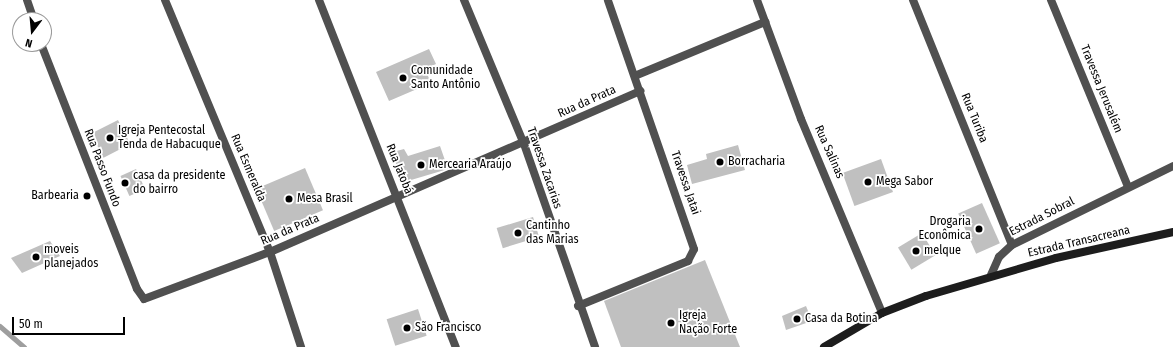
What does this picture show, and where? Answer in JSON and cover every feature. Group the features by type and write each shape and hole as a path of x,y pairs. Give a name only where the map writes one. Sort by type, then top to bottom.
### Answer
{"street":[{"path":"27,0 31,12"},
{"name":"Rua Esmeralda","path":"165,0 270,252 301,347"},
{"name":"Rua Jatobá","path":"319,0 456,347"},
{"name":"Travessa Zacarias","path":"464,0 524,144 578,306 595,347"},
{"name":"Travessa Jatai","path":"578,306 688,261 694,256 685,217 641,91 637,75 608,0"},
{"name":"Rua Salinas","path":"757,0 801,120 882,314"},
{"name":"Rua Turiba","path":"913,0 1012,245"},
{"name":"Travessa Jerusalém","path":"1051,0 1128,187"},
{"path":"637,75 765,22"},
{"name":"Rua Passo Fundo","path":"44,52 122,253 144,299"},
{"name":"Rua da Prata","path":"144,299 270,252 524,144 641,91"},
{"name":"Estrada Sobral","path":"991,276 999,257 1012,245 1173,166"},
{"name":"Estrada Transacreana","path":"991,276 1173,232"},
{"path":"824,347 882,314 991,276"}],"building":[{"name":"Comunidade Santo Antônio","path":"429,49 436,64 425,69 431,83 389,101 376,72"},
{"name":"Igreja Pentecostal Tenda de Habacuque","path":"118,120 130,144 104,158 91,134"},
{"name":"Borracharia","path":"738,145 745,170 692,184 687,165 707,159 706,154"},
{"name":"Mercearia Araújo","path":"440,146 448,169 401,183 393,152 404,149 408,156"},
{"name":"Mega Sabor","path":"881,159 893,192 854,206 842,173"},
{"name":"Mesa Brasil","path":"305,168 323,210 274,231 256,189"},
{"name":"casa da presidente do bairro","path":"136,169 145,189 129,196 120,176"},
{"name":"Drogaria Econômica","path":"982,203 1000,243 976,254 958,214"},
{"name":"Cantinho das Marias","path":"533,217 539,237 503,248 497,228"},
{"name":"melque","path":"922,233 935,255 911,270 898,247"},
{"name":"moveis planejados","path":"50,241 60,256 22,273 11,258"},
{"name":"Igreja Nação Forte","path":"705,260 740,347 621,347 604,301"},
{"name":"Casa da Botina","path":"806,306 812,321 786,330 782,316"},
{"name":"São Francisco","path":"418,309 427,336 395,346 387,319"}],"waterway":[{"path":"0,326 24,347"}],"place":[{"name":"Comunidade Santo Antônio","path":"403,78"},
{"name":"Igreja Pentecostal Tenda de Habacuque","path":"110,138"},
{"name":"Borracharia","path":"720,162"},
{"name":"Mercearia Araújo","path":"421,165"},
{"name":"Mega Sabor","path":"868,182"},
{"name":"casa da presidente do bairro","path":"125,183"},
{"name":"Barbearia","path":"87,196"},
{"name":"Mesa Brasil","path":"289,199"},
{"name":"Drogaria Econômica","path":"979,229"},
{"name":"Cantinho das Marias","path":"518,233"},
{"name":"melque","path":"916,251"},
{"name":"moveis planejados","path":"36,257"},
{"name":"Casa da Botina","path":"797,319"},
{"name":"Igreja Nação Forte","path":"671,323"},
{"name":"São Francisco","path":"407,328"}]}
